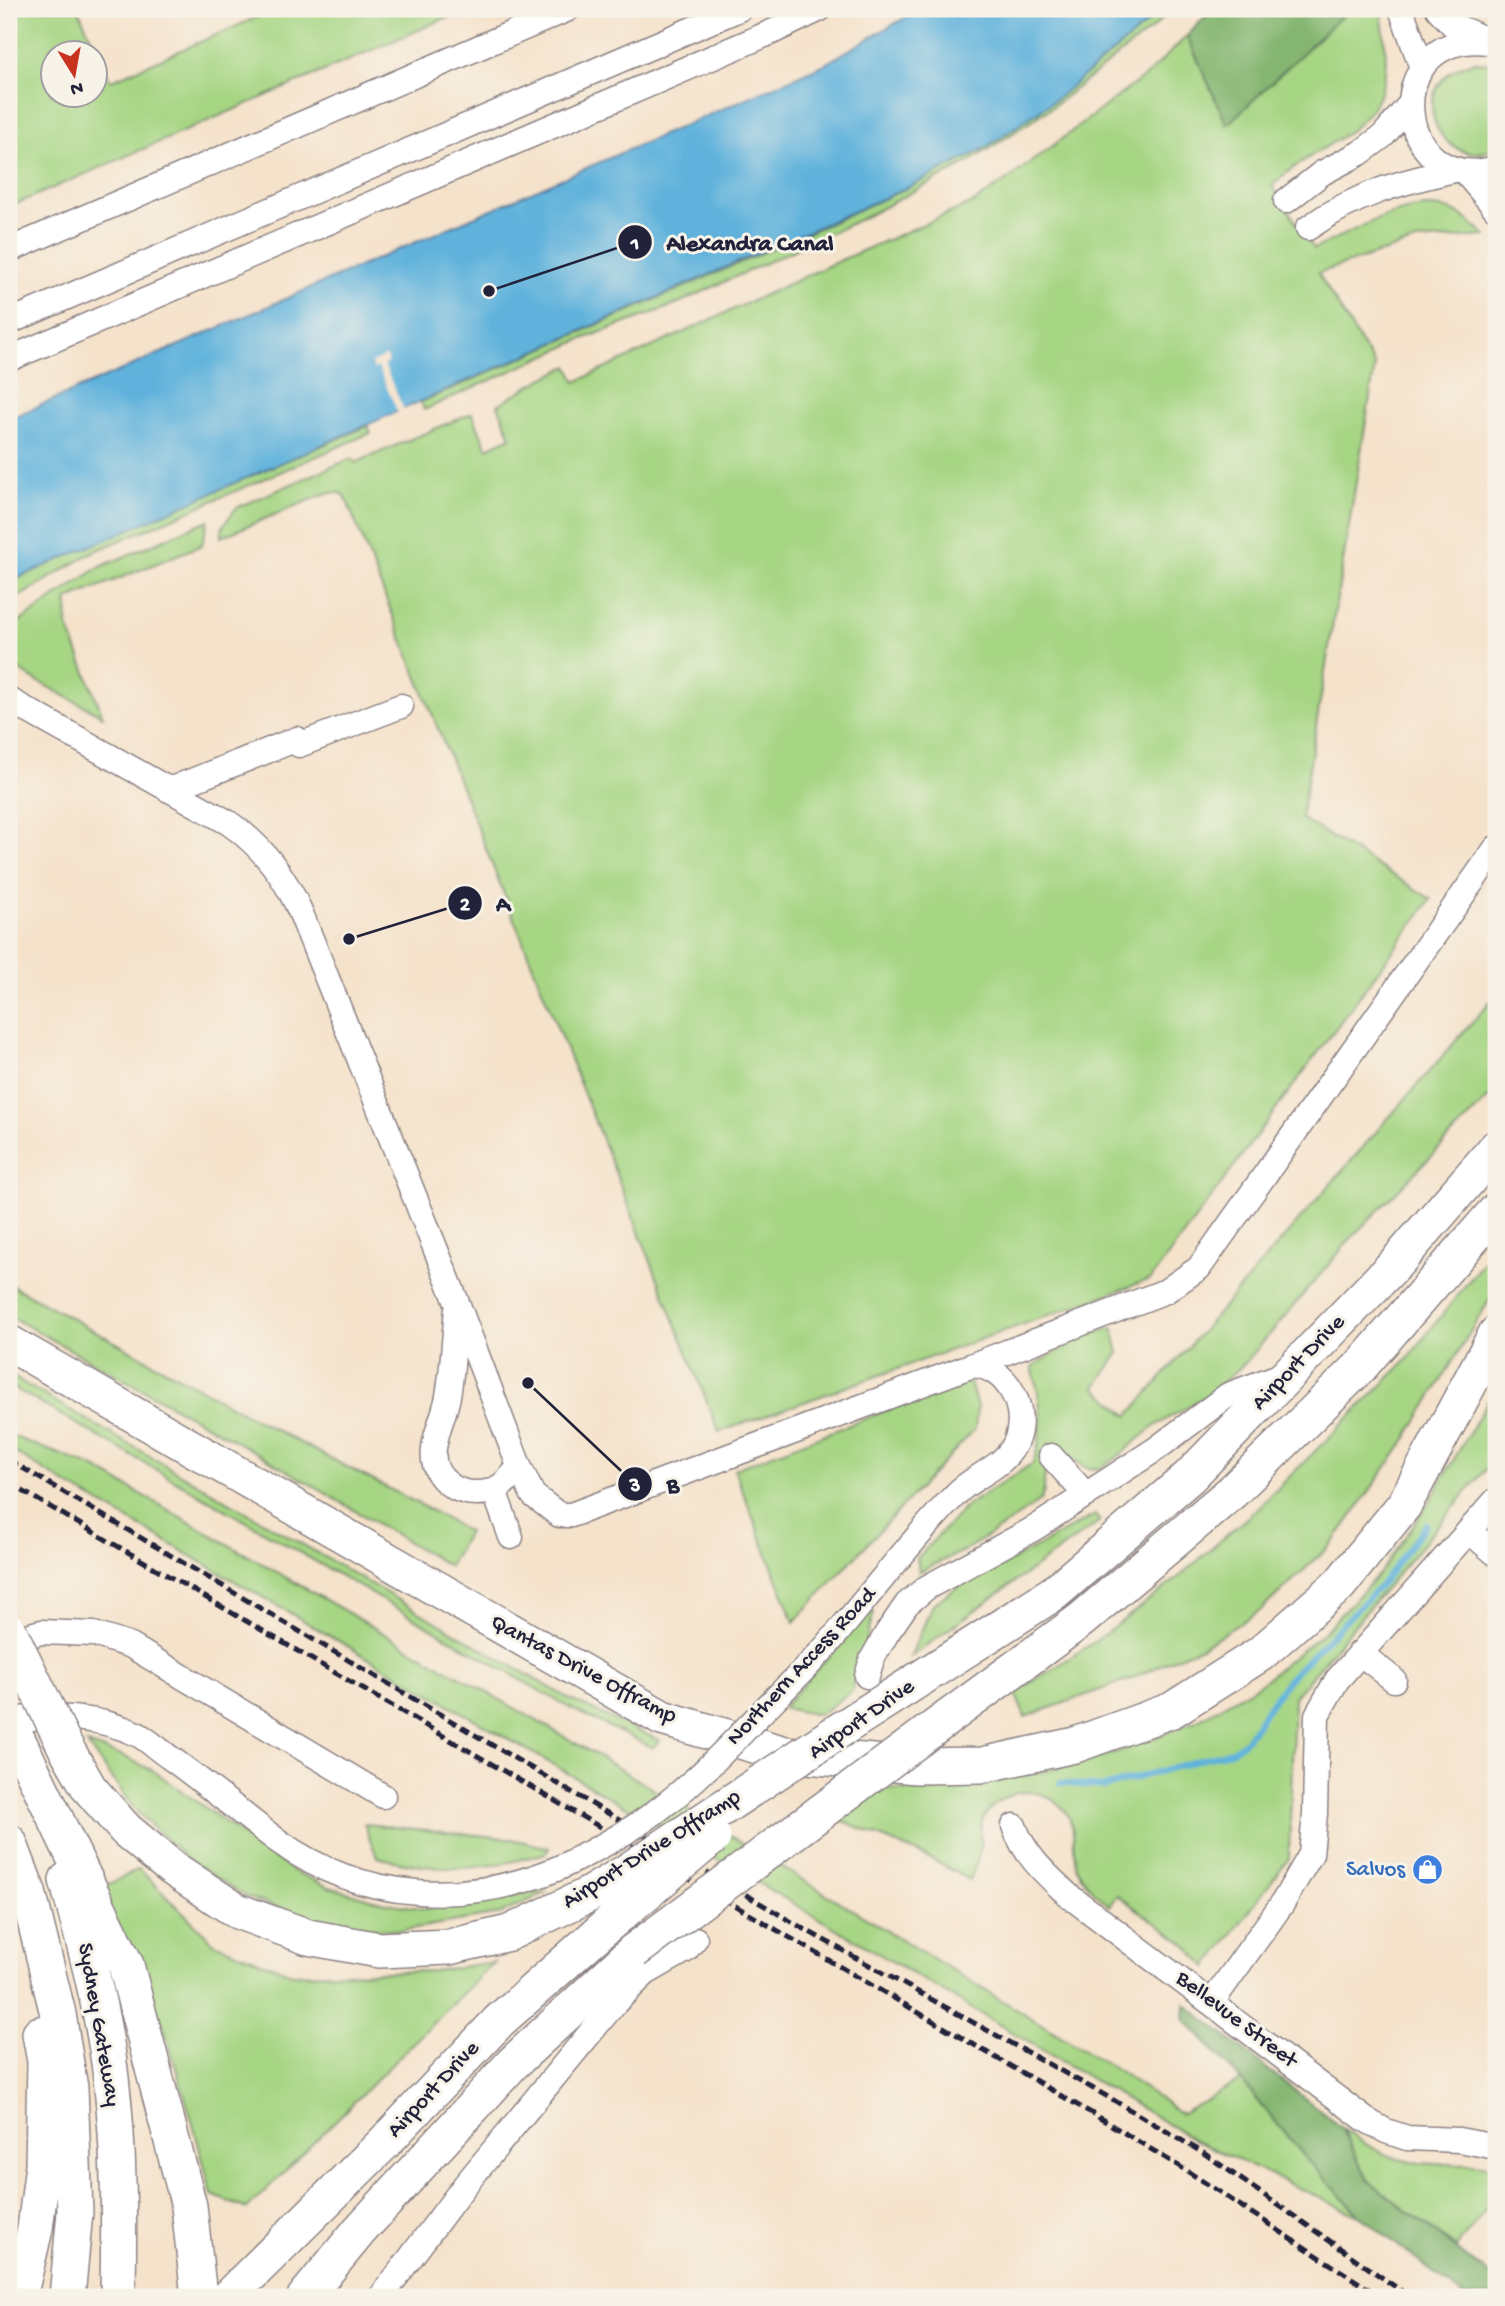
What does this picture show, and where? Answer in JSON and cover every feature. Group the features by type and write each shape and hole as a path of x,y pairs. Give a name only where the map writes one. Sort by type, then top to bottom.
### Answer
{"highway":[{"name":"Airport Drive","path":"228,2297 383,2144 499,2021 611,1922 843,1728 1054,1593 1189,1477 1397,1262 1496,1148"},
{"name":"Airport Drive","path":"360,2230 513,2063 634,1951 1082,1620 1233,1491 1359,1368 1496,1211"},
{"name":"Qantas Drive Offramp","path":"9,1343 662,1718 785,1754 917,1766 982,1765 1075,1745 1172,1710 1260,1654 1339,1585 1404,1505 1496,1334"},
{"name":"Airport Drive Offramp","path":"9,1630 65,1746 89,1788 126,1830 172,1868 237,1911 308,1937 379,1950 449,1947 509,1933 588,1895 623,1874 843,1728"},
{"path":"9,1721 126,1965 189,2206 199,2297"},
{"name":"Sydney Gateway","path":"27,1760 91,1966 111,2077 120,2199 118,2297"},
{"name":"Sydney Gateway","path":"9,1842 28,1892 58,2014 70,2088 75,2212 67,2297"},
{"path":"9,1874 20,1918 45,2062 43,2165 35,2229 19,2297"},
{"path":"305,2297 360,2230"},
{"path":"316,2297 360,2230"}],"street":[{"path":"9,250 568,9"},
{"path":"9,322 739,9"},
{"path":"9,359 775,31 820,9"},
{"path":"1401,9 1422,68"},
{"path":"1438,9 1453,25 1496,43"},
{"path":"1496,43 1473,40 1451,45 1435,55 1422,68 1413,85 1410,104 1412,122 1419,140 1431,154 1459,171 1496,209"},
{"path":"1286,201 1322,173 1360,153 1383,136 1410,104"},
{"path":"1308,228 1359,197 1384,188 1459,171 1483,172 1496,168"},
{"path":"9,700 229,823 273,864 292,894 458,1305 519,1466 533,1495 559,1515 571,1515 1166,1291 1199,1268 1496,848"},
{"path":"177,795 401,705"},
{"path":"458,1305 450,1381 434,1443 434,1464 439,1475 454,1488 474,1494 494,1490 511,1478 519,1466"},
{"name":"Northern Access Road","path":"9,1721 36,1717 83,1718 139,1735 281,1843 321,1867 366,1884 418,1893 459,1893 532,1879 561,1867 624,1833 663,1806 707,1768 825,1647 958,1491 997,1464 1016,1443 1020,1410 1013,1394 995,1371 973,1365"},
{"path":"867,1676 872,1659 887,1633 907,1604 926,1588 1035,1528 1156,1449 1228,1395 1292,1372"},
{"path":"1051,1456 1086,1495"},
{"path":"494,1490 511,1537"},
{"path":"1212,2002 1282,1904 1311,1854 1315,1814 1317,1715 1337,1681 1360,1653 1496,1500"},
{"path":"1470,1532 1496,1553"},
{"path":"9,1641 41,1632 94,1634 131,1646 383,1796"},
{"path":"1360,1653 1394,1680"},
{"name":"Bellevue Street","path":"1014,1826 1021,1846 1037,1866 1068,1895 1366,2120 1407,2138 1460,2140 1496,2147"},
{"path":"381,2297 464,2185 614,2004 646,1973 687,1950 695,1939"}],"green space":[{"path":"9,9 78,9 91,38 38,38 38,108 108,108 108,76 110,81 276,9 467,9 9,207"},
{"path":"1159,9 1171,9 1154,27 1051,108 966,164 863,218 672,306 580,340 424,410 421,402 826,225 982,150 1055,100 1144,26"},
{"path":"1212,9 1349,9 1227,125 1187,36"},
{"path":"1349,9 1380,9 1385,46 1385,75 1378,98 1366,116 1351,130 1292,169 1272,186 1314,249 1378,219 1414,208 1431,207 1458,213 1486,236 1416,241 1318,273 1375,366 1301,818 1431,899 1151,1279 719,1432 345,496 340,493 327,493 221,537 223,526 236,508 352,458 355,463 472,413 487,448 511,437 498,405 568,366 576,382 832,264 975,202 1149,73 1187,36 1227,124"},
{"path":"1474,62 1489,63 1496,67 1496,148 1475,153 1457,148 1443,137 1435,122 1432,104 1437,87 1451,72"},
{"path":"368,426 371,433 93,552 9,603 9,579"},
{"path":"208,520 202,545 68,599 67,624 103,716 33,679 9,662 9,629 98,568"},
{"path":"1496,995 1496,1090 1352,1237 1246,1362 1210,1394 1155,1426 1099,1469 1087,1468 1060,1452 1045,1460 1041,1500 965,1550 919,1572 917,1558 966,1506 1033,1463 1039,1439 1040,1415 1032,1367 1085,1335 1113,1328 1119,1353 1095,1387 1128,1416"},
{"path":"1496,1246 1496,1289 1406,1439 1333,1543 1261,1610 1201,1647 1128,1680 1025,1717 1015,1693 1096,1641 1179,1577 1258,1508 1406,1361"},
{"path":"9,1284 468,1532 449,1566 252,1450 9,1316"},
{"path":"13,1377 573,1701 659,1740 653,1748 570,1708 9,1385"},
{"path":"969,1379 977,1407 975,1429 794,1622 734,1469"},
{"path":"1496,1387 1496,1457 1294,1697 1289,1858 1207,1967 1185,1944 1117,1895 1109,1906 1096,1893 1076,1864 1071,1823 1062,1808 1049,1797 1033,1792 1012,1794 987,1812 981,1825 979,1853 970,1880 927,1857 829,1815 867,1788 931,1791 968,1787 1079,1764 1129,1748 1196,1721 1260,1684 1324,1632 1380,1573 1428,1504"},
{"path":"9,1435 93,1467 600,1757 1122,2073 1182,2114 1241,2080 1305,2157 1361,2217 1197,2141 772,1891 63,1482 9,1449"},
{"path":"1095,1515 1100,1521 910,1657 933,1604 984,1569 989,1573"},
{"path":"870,1610 874,1612 852,1691 819,1715 782,1708"},
{"path":"87,1744 125,1757 154,1771 293,1871 329,1887 385,1903 426,1909 533,1892 545,1893 500,1914 397,1931 319,1922 247,1897 188,1860 136,1811"},
{"path":"364,1824 507,1838 549,1848 546,1853 482,1867 422,1866 377,1857"},
{"path":"139,1869 214,1943 292,1974 434,1971 494,1962 247,2209 212,2195 163,2025 97,1890"},
{"path":"1185,2004 1342,2128 1369,2181 1496,2280 1496,2297 1465,2297 1361,2217 1184,2019"},
{"path":"1342,2128 1377,2151 1400,2160 1427,2164 1476,2164 1496,2168 1496,2196 1456,2248 1368,2181"}],"water":[{"path":"920,9 1159,9 1144,26 1055,100 982,150 909,187 9,582 9,419 823,65"}],"pier":[{"path":"386,356 388,363 384,365 404,410 398,413 378,367 374,369 371,363"}],"waterway":[{"path":"1060,1783 1104,1787 1232,1751 1246,1740 1294,1673 1380,1586 1426,1525"}],"railway":[{"path":"9,1460 804,1929 1110,2098 1205,2154 1410,2297"},
{"path":"9,1483 1098,2117 1187,2171 1381,2297"}],"place":[{"name":"Alexandra Canal","path":"489,291"},
{"name":"A","path":"349,939"},
{"name":"B","path":"528,1383"},
{"name":"Salvos","path":"1428,1870"}]}
